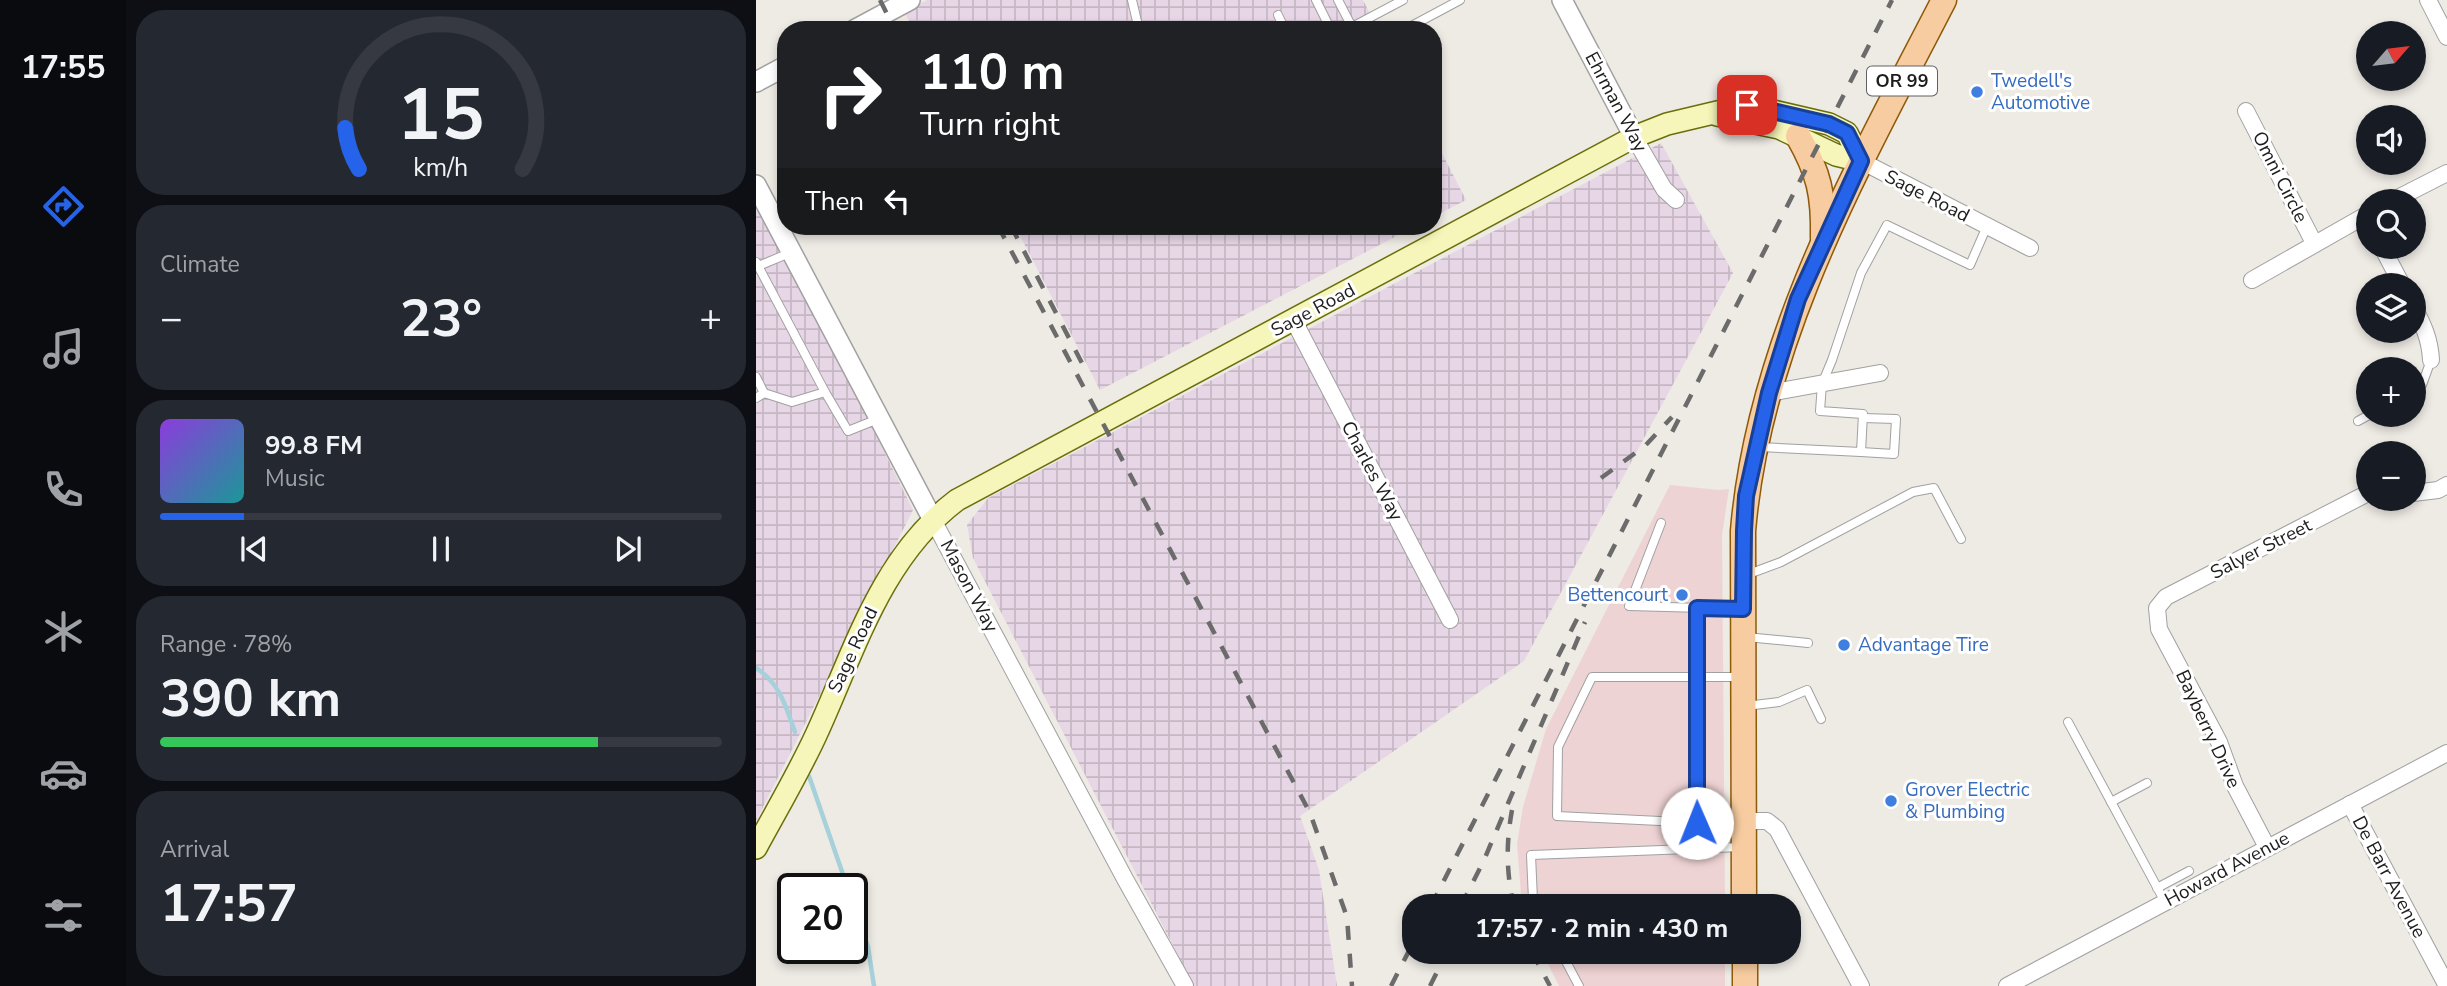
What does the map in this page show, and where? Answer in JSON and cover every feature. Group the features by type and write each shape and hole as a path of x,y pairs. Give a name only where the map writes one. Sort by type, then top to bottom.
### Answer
{"main road":[{"name":"OR 99","path":"1744,894 1743,576 1746,496 1769,393 1798,299 1861,161 1944,0"},
{"name":"Sage Road","path":"756,848 817,734 864,622 902,559 933,520 966,495 1634,136 1667,124 1747,105 1829,124 1847,133 1861,161"},
{"path":"1712,114 1760,122 1798,136 1836,155 1861,161"},
{"path":"1798,136 1818,177 1824,211 1823,247"},
{"path":"1745,964 1745,986"}],"street":[{"path":"871,21 910,0"},
{"name":"Ehrman Way","path":"1562,0 1652,171 1664,189 1676,200"},
{"path":"2428,0 2447,37"},
{"path":"756,82 777,71"},
{"name":"Omni Circle","path":"2246,111 2314,243"},
{"name":"Sage Road","path":"1861,161 2030,248"},
{"path":"2416,189 2447,173"},
{"name":"Mason Way","path":"756,185 777,224"},
{"path":"2252,280 2356,222"},
{"name":"Mason Way","path":"783,235 1125,879 1185,986"},
{"name":"Charles Way","path":"1294,321 1450,620"},
{"path":"2426,331 2431,345 2431,360"},
{"path":"1769,393 1880,373"},
{"path":"2426,491 2447,485"},
{"name":"Salyer Street","path":"2157,608 2166,597 2356,499"},
{"name":"Bayberry Drive","path":"2157,608 2157,620 2164,639 2218,742 2235,786 2267,848"},
{"name":"Howard Avenue","path":"2007,986 2161,895 2267,848 2447,752"},
{"name":"De Barr Avenue","path":"2350,804 2447,986"},
{"path":"1744,831 1767,821 1777,829 1861,986"}],"lane":[{"path":"1132,0 1137,21"},
{"path":"1315,0 1326,21"},
{"path":"1338,0 1349,21"},
{"path":"1363,21 1403,0"},
{"path":"1421,21 1460,0"},
{"path":"1278,15 1281,21"},
{"path":"1861,452 1863,414 1820,411 1822,384 1861,273 1888,225 1970,265 1987,226"},
{"path":"792,252 757,265 848,431 880,418"},
{"path":"2426,373 2431,360"},
{"path":"756,377 760,395 792,402 825,393"},
{"path":"1757,447 1894,454 1896,419 1863,418"},
{"path":"1743,576 1781,562 1913,492 1934,488 1962,539"},
{"path":"1661,523 1629,606 1743,609"},
{"path":"1697,608 1697,823"},
{"path":"1743,637 1808,643"},
{"path":"1743,677 1591,677 1558,747 1557,816 1697,823 1744,831"},
{"path":"1743,707 1779,702 1807,690 1821,719"},
{"path":"2068,722 2161,895 2189,871"},
{"path":"2111,802 2147,783"},
{"path":"1533,894 1531,855 1744,831"},
{"path":"1567,964 1579,986"}],"shaded area":[{"path":"927,0 1363,0 1374,21 909,21 904,12"},
{"path":"1661,143 1733,273 1524,661 1300,816 1319,870 1337,986 1194,986 973,558 967,525 988,498"},
{"path":"1442,153 1466,200 1442,212"},
{"path":"756,193 913,510 756,821"},
{"path":"1020,235 1399,235 1100,390"},
{"path":"1670,485 1729,489 1722,535 1725,894 1521,894 1517,844 1523,807 1546,729"},
{"path":"1548,964 1725,964 1725,986 1559,986"}],"waterway":[{"path":"756,668 777,688 795,732"},
{"path":"809,776 842,873"},
{"path":"868,947 874,986"}],"railway":[{"path":"880,0 890,21"},
{"path":"1437,894 1892,0"},
{"path":"1003,235 1310,813 1347,917 1352,986"},
{"path":"1016,235 1084,367"},
{"path":"1601,478 1645,446 1672,417"},
{"path":"1467,894 1585,622"},
{"path":"1512,810 1508,858 1512,894"},
{"path":"1391,986 1402,964"},
{"path":"1430,986 1441,964"},
{"path":"1538,964 1550,986"}],"place":[{"name":"Twedell's Automotive","path":"1977,92"},
{"name":"Bettencourt","path":"1682,595"},
{"name":"Advantage Tire","path":"1844,645"},
{"name":"Grover Electric & Plumbing","path":"1891,801"}],"route":[{"path":"1697,823 1697,608 1743,609 1746,496 1769,393 1798,299 1861,161 1847,133 1829,124 1747,105"}]}
